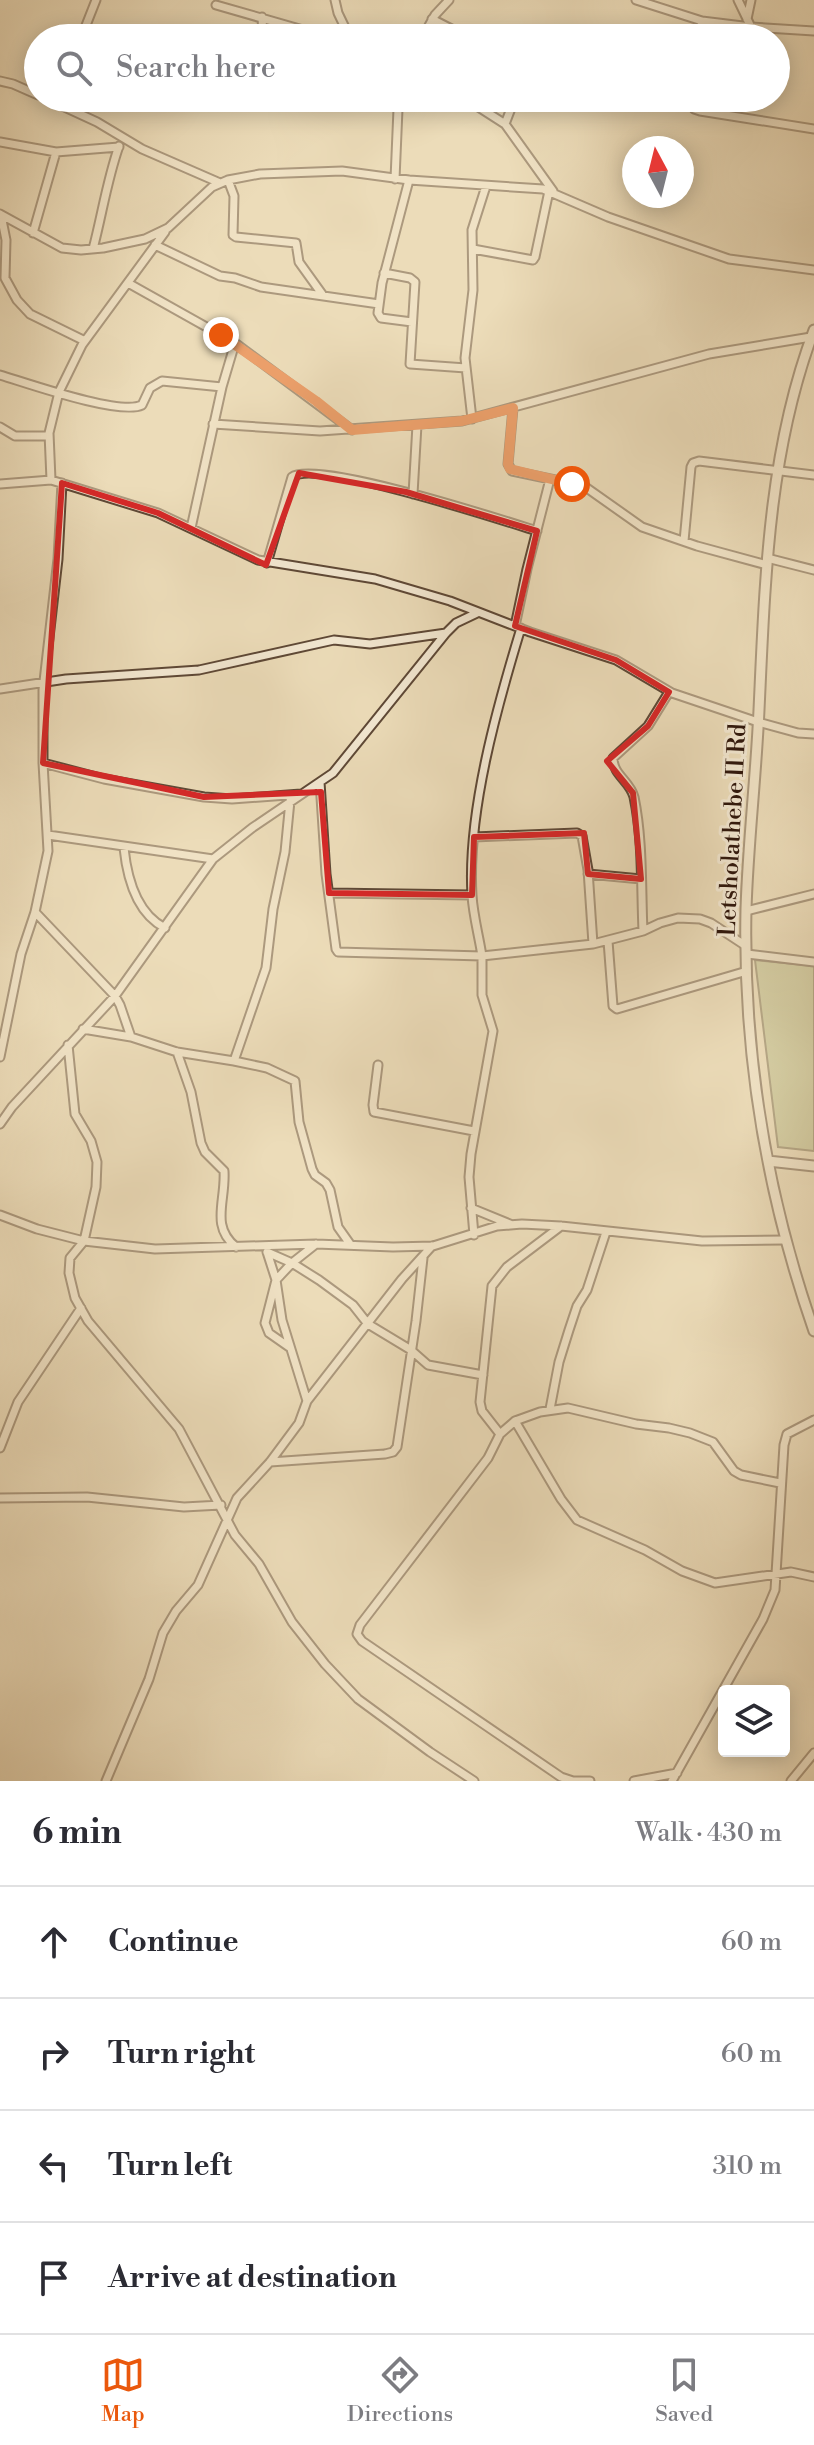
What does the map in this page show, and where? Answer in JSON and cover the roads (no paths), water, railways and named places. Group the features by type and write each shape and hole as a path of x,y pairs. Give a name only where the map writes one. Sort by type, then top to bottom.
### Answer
{"street":[{"path":"87,24 96,0"},
{"path":"335,0 343,24"},
{"path":"429,24 449,0"},
{"path":"636,0 702,21 726,24"},
{"path":"738,0 750,24"},
{"path":"747,19 751,0"},
{"path":"216,5 285,24"},
{"path":"262,17 262,24"},
{"path":"432,19 442,24"},
{"path":"790,29 814,31"},
{"path":"0,81 24,89"},
{"path":"78,112 142,149 224,182 234,190 233,235 296,243 299,262 322,294"},
{"path":"395,179 398,112"},
{"path":"473,249 533,260 551,192 505,124 486,112"},
{"path":"505,124 510,112"},
{"path":"706,112 814,129"},
{"path":"93,249 111,169 123,137"},
{"path":"0,142 56,152 119,147"},
{"path":"33,233 56,152"},
{"path":"51,480 49,436 59,392 85,341 168,228 204,194 224,182 260,174 333,171 551,192 621,222 729,259 814,270"},
{"path":"409,180 384,273 378,313 381,318 412,322"},
{"path":"472,419 466,368 473,281 472,230 486,186"},
{"path":"0,214 62,248 93,249 145,239 168,228"},
{"path":"0,214 6,240 2,276 11,292 24,309 85,341"},
{"path":"155,245 220,276 270,289 379,304"},
{"path":"384,273 410,278 415,282 411,365 466,368"},
{"path":"128,283 235,343 352,430"},
{"path":"213,424 310,431 472,419 709,354 813,333"},
{"name":"Letsholathebe II Rd","path":"813,333 792,396 776,472 767,562 746,950 755,1070 768,1161 785,1240 814,1331"},
{"path":"191,528 213,424 235,343"},
{"path":"0,375 99,403 132,408 142,405 150,388 162,381 222,387"},
{"path":"513,408 508,467 512,471 584,486 642,527 684,541 767,562 814,570"},
{"path":"413,494 417,425"},
{"path":"0,427 15,436 49,436"},
{"path":"684,541 693,463 699,461 814,475"},
{"path":"267,563 292,477 296,474 328,476 413,494 537,531"},
{"path":"474,1235 469,1177 474,1131 493,1031 482,995 482,956 472,895 474,837 479,796 550,479"},
{"path":"0,484 51,480 153,511 267,563 375,579 450,601 616,660 669,692 758,722 814,734"},
{"path":"0,1057 21,954 35,912 48,851 43,682 58,559 62,483"},
{"path":"0,1124 12,1107 115,996 213,859 320,782 344,761 446,633 456,623 477,613"},
{"path":"0,689 110,675 199,670 334,640 378,643 446,633"},
{"path":"643,931 633,793 614,767 613,758 648,726 669,692"},
{"path":"43,763 104,779 204,797 232,799 301,794"},
{"path":"320,782 329,893 338,952 482,956 593,944 643,931 669,919 700,919 711,923 746,950 814,962"},
{"path":"234,1061 266,968 290,801"},
{"path":"474,837 579,834 585,843 593,944"},
{"path":"48,835 213,859"},
{"path":"124,848 131,888 152,920 165,928"},
{"path":"588,874 641,879"},
{"path":"329,893 472,895"},
{"path":"746,911 814,894"},
{"path":"35,912 115,996 131,1037"},
{"path":"608,941 613,1006 617,1009 747,971"},
{"path":"83,1029 131,1037 177,1052 267,1068 291,1077 295,1081 299,1122 312,1169 330,1190 338,1227 350,1244"},
{"path":"68,1045 76,1119 91,1141 97,1162 96,1187 84,1241 70,1258 69,1273 75,1298 88,1321 179,1429 235,1535 259,1564 292,1622 336,1676 370,1708 474,1781"},
{"path":"177,1052 191,1092 201,1143 205,1152 224,1171 221,1227 226,1239 236,1247"},
{"path":"378,1065 374,1112 474,1131"},
{"path":"768,1161 814,1166"},
{"path":"471,1208 513,1225"},
{"path":"0,1215 37,1229 84,1241 155,1249 266,1249 316,1244 433,1246 497,1226 513,1225 561,1226 702,1241 785,1240"},
{"path":"500,1434 481,1407 492,1286 507,1267 561,1226"},
{"path":"550,1409 565,1341 577,1306 587,1290 606,1232"},
{"path":"289,1347 269,1333 265,1323 276,1280 316,1244"},
{"path":"106,1781 149,1679 163,1633 176,1611 198,1585 237,1498 270,1462 299,1423 307,1401 402,1279 433,1246"},
{"path":"266,1249 353,1305 368,1324 411,1350 428,1365 483,1375"},
{"path":"266,1249 276,1280 289,1347 307,1401"},
{"path":"270,1462 393,1452 397,1447 423,1256"},
{"path":"0,1448 18,1402 81,1308"},
{"path":"590,1781 561,1777 362,1641 357,1634 360,1625 488,1458 500,1434 515,1421 550,1409 568,1408 690,1433 713,1442 734,1471 741,1475 780,1483"},
{"path":"672,1781 763,1619 775,1590 784,1445 787,1434 814,1420"},
{"path":"515,1421 561,1499 577,1520 645,1550 682,1571 715,1583 791,1572 814,1577"},
{"path":"0,1498 87,1497 184,1507 221,1505"},
{"path":"791,1781 814,1753"},
{"path":"634,1781 677,1773"}]}
